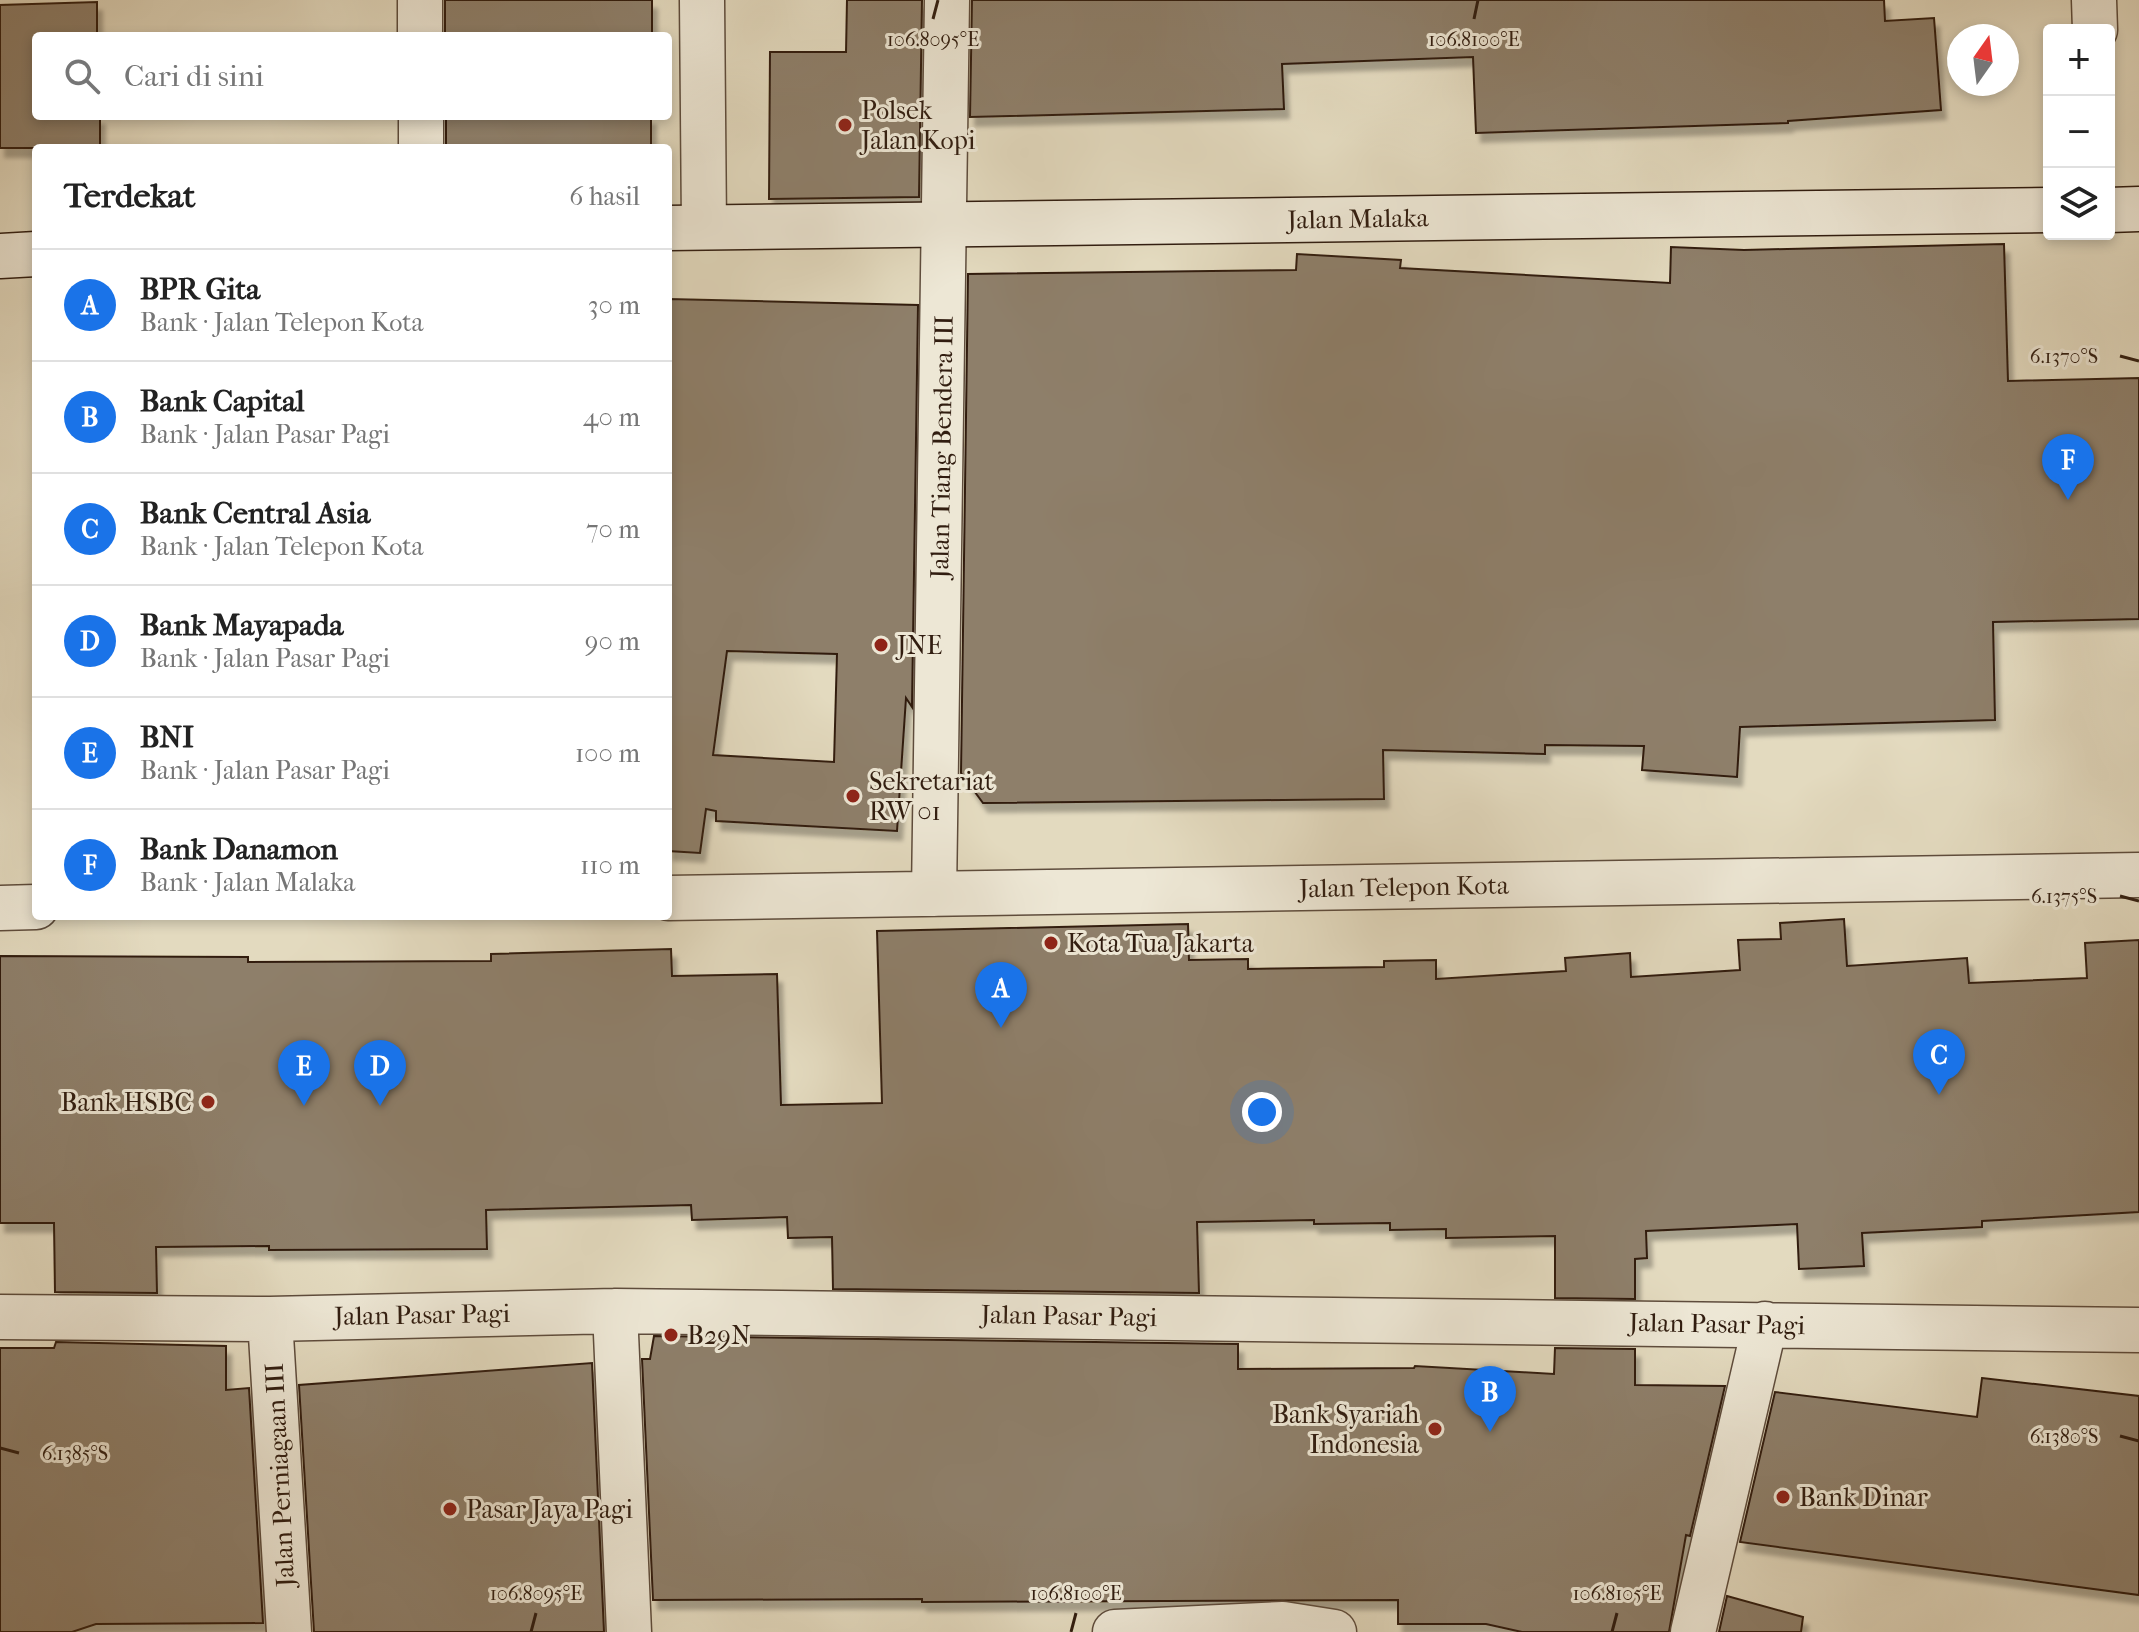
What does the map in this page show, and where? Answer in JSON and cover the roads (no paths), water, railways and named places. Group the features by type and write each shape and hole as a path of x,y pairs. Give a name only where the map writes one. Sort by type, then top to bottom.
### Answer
{"street":[{"path":"420,0 420,32"},
{"path":"686,227 702,0"},
{"name":"Jalan Tiang Bendera III","path":"934,894 947,0"},
{"path":"2094,0 2095,24"},
{"path":"421,120 421,144"},
{"path":"2115,210 2139,209"},
{"name":"Jalan Malaka","path":"686,227 2043,210"},
{"path":"0,256 32,254"},
{"name":"Jalan Telepon Kota","path":"672,898 2139,875"},
{"path":"0,908 32,907"},
{"path":"615,1311 629,1632"},
{"name":"Jalan Pasar Pagi","path":"0,1317 270,1319 615,1311 2139,1330"},
{"name":"Jalan Perniagaan III","path":"270,1319 289,1632"},
{"path":"1693,1632 1765,1324"},
{"path":"1115,1632 1283,1624 1334,1632"}],"place":[{"name":"Polsek Jalan Kopi","path":"845,125"},
{"name":"Bank Danamon","path":"2068,500"},
{"name":"JNE","path":"881,645"},
{"name":"Sekretariat RW 01","path":"853,796"},
{"name":"Kota Tua Jakarta","path":"1051,943"},
{"name":"BPR Gita","path":"1001,1028"},
{"name":"Bank Central Asia","path":"1939,1095"},
{"name":"Bank HSBC","path":"208,1102"},
{"name":"BNI","path":"304,1106"},
{"name":"Bank Mayapada","path":"380,1106"},
{"name":"B29N","path":"671,1335"},
{"name":"Bank Syariah Indonesia","path":"1435,1429"},
{"name":"Bank Capital","path":"1490,1432"},
{"name":"Bank Dinar","path":"1783,1497"},
{"name":"Pasar Jaya Pagi","path":"450,1509"}]}
